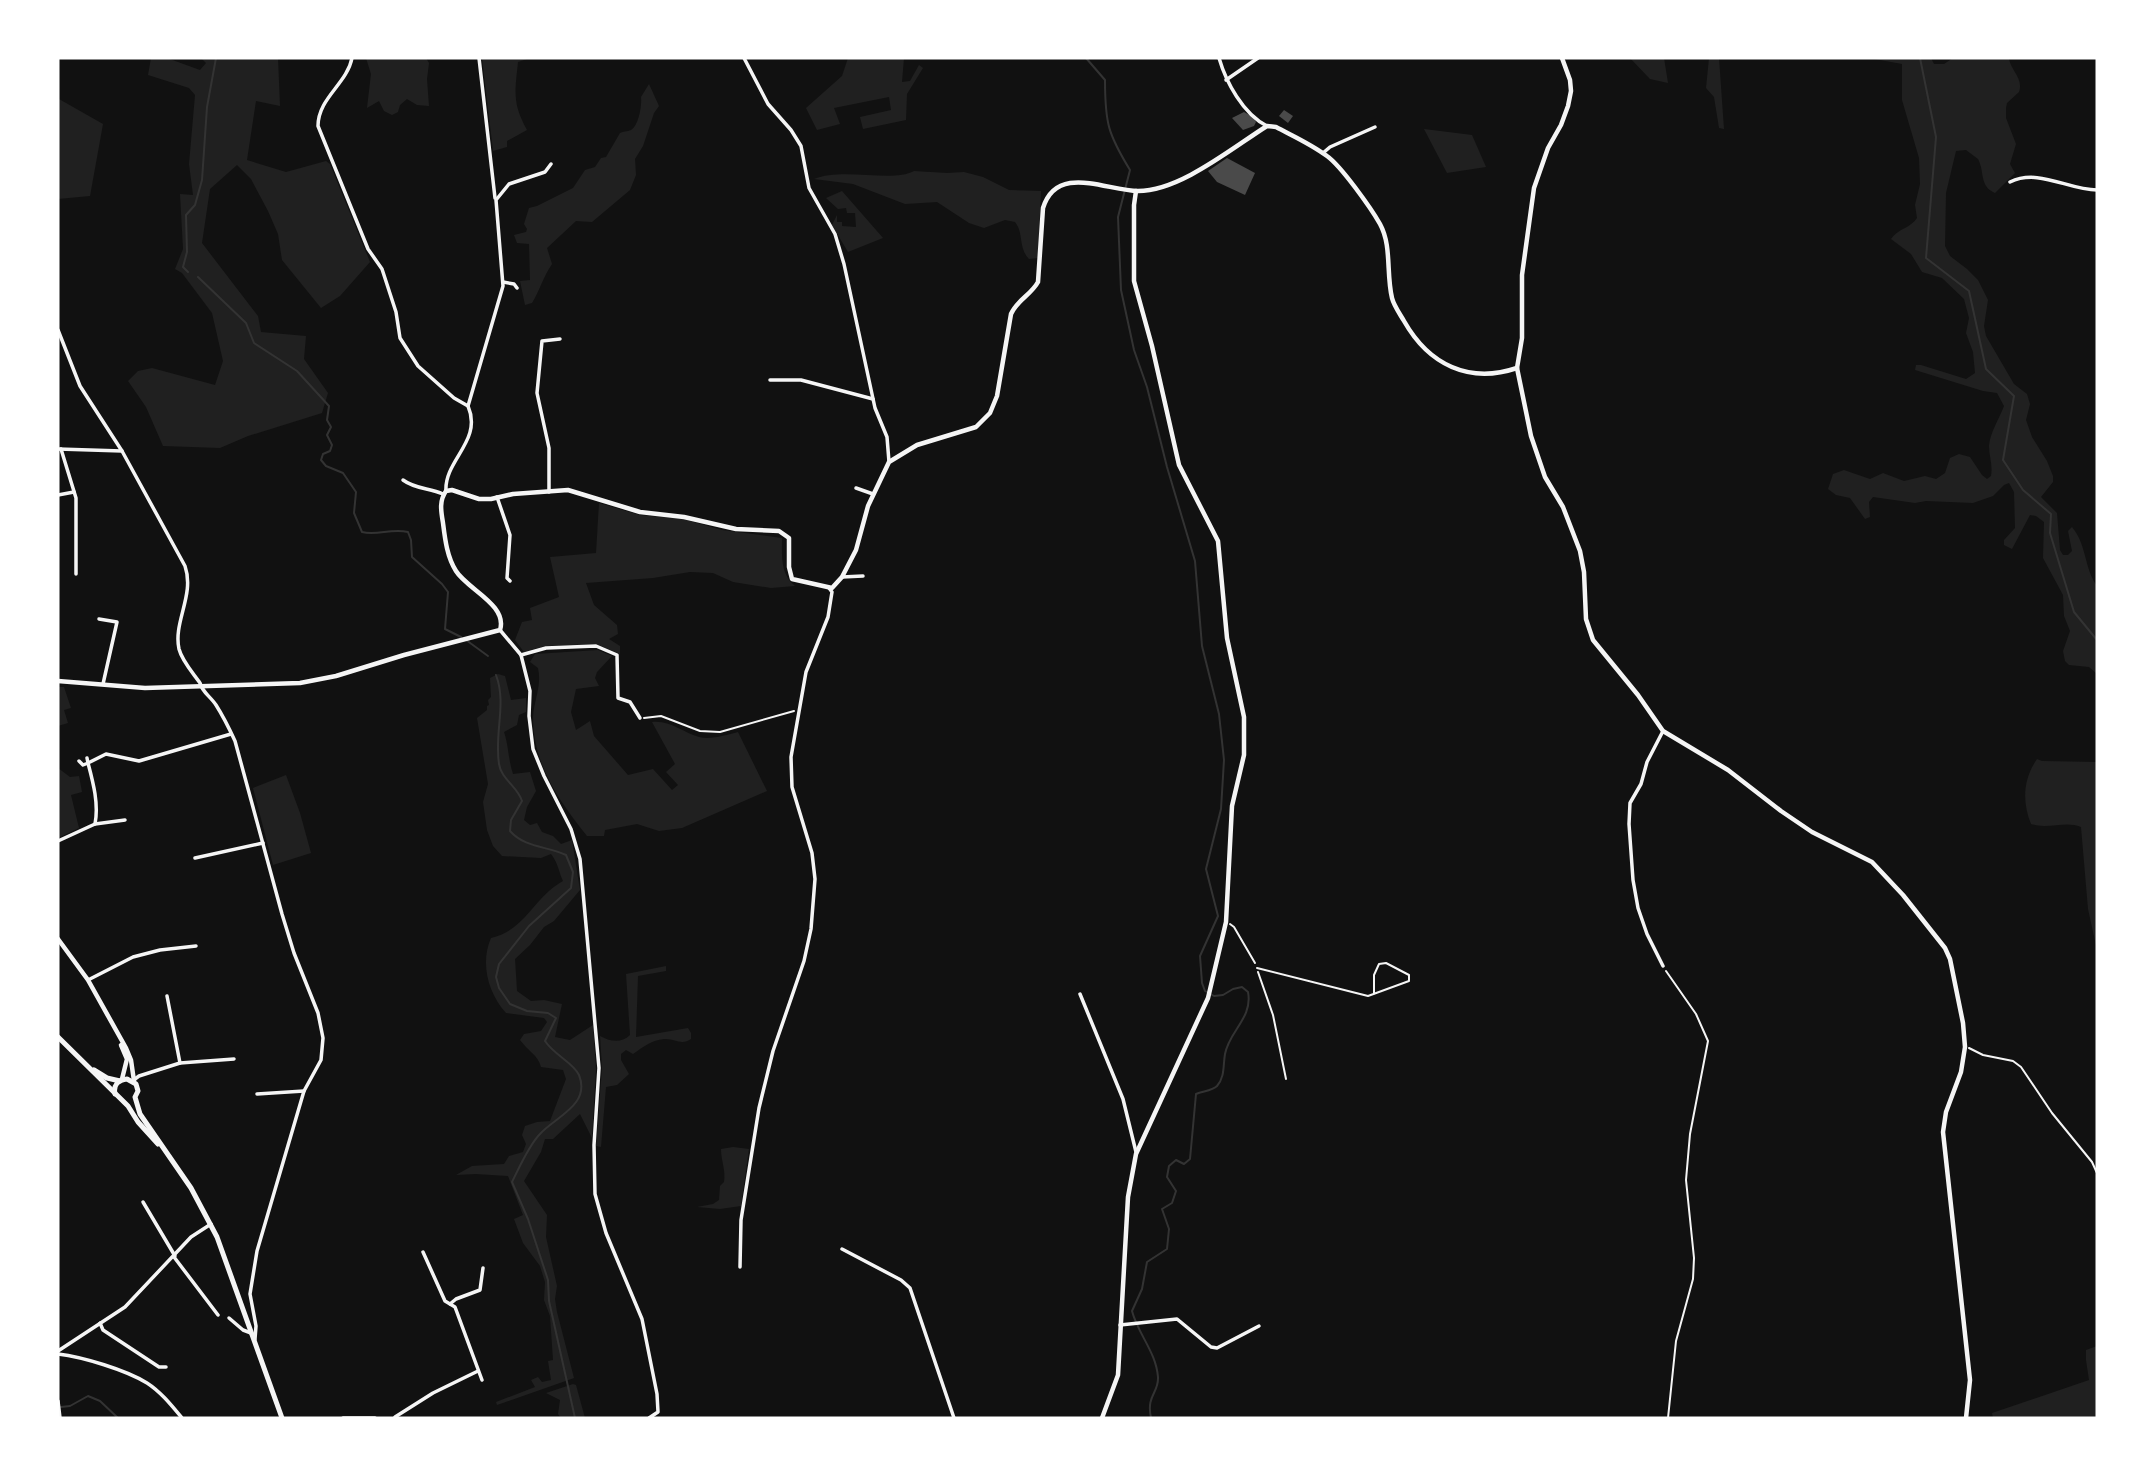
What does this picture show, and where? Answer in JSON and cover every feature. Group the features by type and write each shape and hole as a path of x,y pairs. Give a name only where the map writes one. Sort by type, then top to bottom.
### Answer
{"main road":[{"path":"58,1037 123,1101 150,1137 167,1154"},
{"path":"90,1068 107,1078 135,1084 135,1097 140,1114 191,1188 211,1224 282,1418"},
{"path":"115,1094 115,1086 121,1080"},
{"path":"123,1101 135,1097"}],"street":[{"path":"352,58 346,75 318,114 318,126 368,250 382,269 396,312 400,338 418,366 454,398 468,406 473,418 469,436 446,481 441,511 452,563 468,585 489,599 500,619 500,630 521,655 530,691 529,716 533,749 571,829 580,859 599,1068 595,1123 595,1194 606,1233 642,1319 658,1403 658,1412 649,1418"},
{"path":"468,406 497,311 503,282 479,58"},
{"path":"402,480 415,488 429,488 445,493 452,490 479,499 568,490 640,512 684,517 723,527 779,531 789,537 789,567 792,579 832,588 842,577 856,550 873,494 888,462 887,437 873,399 835,234 809,188 801,145 768,104 744,58"},
{"path":"1219,58 1226,80 1251,113 1267,126 1276,127 1330,158 1381,225 1388,246 1388,277 1392,301 1411,333 1428,353 1444,364 1475,374 1502,373 1517,368"},
{"path":"1226,80 1258,58"},
{"path":"1562,58 1571,91 1565,115 1548,148 1534,188 1522,275 1522,338 1517,368 1531,436 1545,477 1563,507 1580,551 1584,572 1586,619 1593,640 1639,695 1663,731 1728,770 1812,832 1872,862 1884,873 1948,954 1963,1023 1965,1047 1961,1072 1946,1112 1942,1132 1970,1380 1966,1418"},
{"path":"888,462 917,445 976,427 990,414 997,396 1011,314 1016,304 1034,290 1038,282 1043,208 1046,198 1058,187 1082,182 1134,191 1153,190 1175,183 1267,126"},
{"path":"1322,153 1375,127"},
{"path":"495,200 509,184 545,172 551,164"},
{"path":"2010,183 2018,178 2035,177 2097,190"},
{"path":"1102,1418 1118,1375 1128,1197 1136,1154 1208,998 1226,922 1232,806 1244,755 1244,717 1227,638 1218,541 1178,466 1152,346 1133,281 1134,191"},
{"path":"503,282 514,284 517,288"},
{"path":"58,330 80,386 122,451 185,566 188,575 187,597 179,633 179,649 200,687 215,703 232,733 290,940 318,1013 323,1038 321,1060 304,1091 257,1251 250,1294 256,1326 254,1336 229,1318"},
{"path":"549,492 549,448 537,393 542,341 560,339"},
{"path":"770,380 801,380 873,399"},
{"path":"76,574 76,498 60,449 122,451"},
{"path":"856,488 873,494"},
{"path":"58,495 74,492"},
{"path":"497,497 510,535 507,578 510,581"},
{"path":"842,577 863,576"},
{"path":"740,1267 741,1220 759,1108 779,1029 807,950 815,901 812,853 790,777 798,710 806,673 828,617 832,592 829,588"},
{"path":"99,619 117,622 103,686"},
{"path":"58,681 103,686 270,685 324,678 500,630"},
{"path":"521,655 545,648 596,646 617,654 618,698 630,702 640,718"},
{"path":"1663,731 1630,803 1629,824 1638,908 1663,966"},
{"path":"79,761 83,765 106,754 139,761 232,733"},
{"path":"87,761 93,778 95,824"},
{"path":"58,841 95,824 125,820"},
{"path":"195,858 263,843"},
{"path":"58,939 88,980 130,1057 135,1084"},
{"path":"88,980 133,957 160,950 196,946"},
{"path":"1080,994 1123,1099 1136,1154"},
{"path":"167,996 180,1063"},
{"path":"119,1037 127,1059 121,1080"},
{"path":"135,1084 136,1077 180,1063 234,1059"},
{"path":"257,1094 304,1091"},
{"path":"143,1202 174,1256 218,1315"},
{"path":"58,1353 125,1307 191,1237 211,1224"},
{"path":"842,1249 901,1280 910,1288 954,1418"},
{"path":"423,1252 445,1301 455,1307 482,1380"},
{"path":"450,1304 480,1290 483,1268"},
{"path":"1120,1325 1177,1319 1211,1347 1217,1348 1259,1326"},
{"path":"100,1323 103,1329 159,1367 166,1367"},
{"path":"58,1353 108,1367 147,1383 183,1418"},
{"path":"395,1418 433,1393 478,1371"},
{"path":"58,1401 59,1418"},
{"path":"343,1418 376,1418"}],"lane":[{"path":"1257,968 1363,995 1374,994 1409,981 1409,975 1386,963 1379,964 1374,975 1374,994"}],"path":[{"path":"640,718 661,716 700,732 720,732 798,710"},
{"path":"1226,922 1234,927 1257,968 1273,1014 1286,1079"},
{"path":"1663,966 1696,1014 1708,1041 1690,1135 1686,1180 1694,1258 1693,1279 1676,1341 1668,1418"},
{"path":"1965,1047 1983,1055 2013,1061 2021,1067 2052,1113 2092,1162 2097,1173"}],"shaded area":[{"path":"151,58 167,58 200,70 206,63 201,58 278,58 280,106 256,101 247,160 286,172 326,161 330,164 370,262 340,296 321,308 282,260 278,234 251,179 237,165 210,189 202,243 258,316 261,332 306,336 304,359 328,393 322,413 248,436 220,448 163,446 146,407 128,381 138,371 152,368 215,385 223,361 212,313 182,273 175,269 183,249 180,194 193,195 189,164 195,95 189,88 148,75"},
{"path":"366,58 426,58 429,63 429,106 417,105 407,99 400,105 398,112 392,115 384,111 379,101 367,108 371,74"},
{"path":"482,58 530,58 518,62 516,90 517,105 527,130 507,141 507,147 493,151"},
{"path":"848,58 904,58 902,82 910,81 919,65 923,68 907,94 906,120 863,129 860,117 891,110 889,97 834,108 840,124 817,130 806,108 842,76"},
{"path":"1630,58 1664,58 1668,83 1650,79"},
{"path":"1709,58 1719,58 1724,129 1719,128 1714,97 1706,88"},
{"path":"1869,58 1931,58 1934,64 1944,64 1953,58 2009,58 2020,82 2019,92 2007,103 2006,108 2006,118 2016,144 2010,164 2015,173 1995,193 1984,183 1978,159 1966,150 1956,151 1946,193 1945,246 1950,256 1978,280 1988,300 1984,326 1986,336 2014,384 2027,394 2030,404 2026,420 2053,476 2053,482 2041,497 2057,513 2060,550 2063,555 2072,551 2068,531 2072,527 2097,586 2097,674 2089,667 2069,665 2065,661 2063,651 2070,631 2064,616 2063,595 2043,558 2044,522 2030,515 2012,549 2004,545 2004,540 2015,528 2014,492 2009,483 1993,496 1973,503 1915,503 1873,497 1869,502 1870,517 1865,519 1850,498 1836,495 1828,489 1833,474 1844,470 1870,479 1883,473 1904,481 1925,476 1936,479 1945,473 1950,458 1959,454 1970,457 1987,479 1991,476 1990,441 2004,406 1997,393 1915,370 1916,365 1921,365 1966,379 1975,373 1973,352 1966,333 1969,318 1964,299 1942,278 1922,272 1911,254 1891,239 1917,218 1915,205 1920,184 1919,158 1902,100 1902,64"},
{"path":"649,84 659,106 635,159 636,175 630,190 592,222 576,221 547,248 552,264 532,303 525,305 520,281 530,280 529,244 517,243 514,235 526,232 524,224 529,208 573,188 585,170 595,167 601,158 606,157 620,133 631,130 636,124 641,97"},
{"path":"59,99 103,124 90,196 58,199"},
{"path":"1424,129 1472,135 1486,167 1447,173"},
{"path":"914,171 964,172 983,177 1009,190 1041,191 1038,258 1029,259 1026,255 1015,222 1005,220 984,228 969,223 937,202 905,204 853,184 814,179 839,174 893,176"},
{"path":"842,191 883,238 848,252 832,225 837,215 837,222 842,222 842,226 856,227 855,213 847,213 846,208 838,209 826,198"},
{"path":"599,503 640,515 683,519 722,530 782,538 784,570 795,586 771,588 733,582 713,573 690,572 586,583 594,605 617,625 618,634 609,639 620,646 620,654 596,644 545,646 524,652 515,640 522,622 532,620 530,608 559,597 550,557 596,553"},
{"path":"598,650 612,656 597,672 595,678 599,686 576,689 571,712 576,730 590,721 594,736 628,775 653,769 672,790 678,785 666,772 675,764 652,722 658,722 704,738 738,732 767,791 682,828 659,831 637,824 605,830 604,836 587,836 558,795 543,766 534,734 533,717 539,675 538,668 530,662 535,654"},
{"path":"498,674 505,676 511,700 526,698 526,712 519,715 517,725 504,732 513,774 530,772 536,791 527,807 524,820 530,825 537,823 542,832 553,836 561,844 572,840 580,890 554,921 544,927 515,959 517,991 531,1001 544,1000 562,1004 555,1037 570,1040 593,1025 596,1069 592,1138 580,1114 553,1139 545,1139 541,1152 524,1181 547,1215 546,1237 557,1286 557,1312 574,1378 497,1405 496,1402 535,1387 531,1380 538,1377 542,1382 551,1380 548,1361 553,1360 550,1316 544,1300 545,1282 540,1266 523,1243 514,1219 523,1215 508,1176 456,1175 472,1166 504,1164 509,1156 523,1152 526,1144 522,1135 525,1126 550,1121 566,1079 563,1070 541,1067 520,1040 524,1034 541,1031 547,1022 544,1018 506,1013 490,987 486,967 491,938 509,931 549,891 563,881 551,854 541,858 502,856 493,846 487,830 483,802 488,784 477,718 487,710 491,697 490,678"},
{"path":"58,687 64,687 71,708 64,710 68,723 58,726"},
{"path":"2037,759 2097,762 2097,950 2088,909 2081,827 2069,824 2038,826 2031,824 2028,816 2025,791 2029,774"},
{"path":"58,768 70,777 79,776 82,792 71,795 79,828 58,838"},
{"path":"286,775 311,853 273,865 253,788"},
{"path":"666,966 666,971 638,976 636,1037 688,1028 691,1039 684,1042 660,1040 633,1054 626,1050 621,1054 621,1060 629,1074 617,1085 606,1087 601,1147 596,1146 602,1068 600,1036 615,1041 630,1035 626,974"},
{"path":"721,1149 749,1149 741,1206 720,1209 697,1207 719,1200 720,1186 724,1182"},
{"path":"2097,1346 2097,1418 1993,1418 1992,1413 2089,1380 2086,1350"},
{"path":"576,1385 585,1418 561,1418 558,1414 560,1400 546,1393"}],"building":[{"path":"1284,110 1293,116 1288,123 1279,116"},
{"path":"1244,112 1256,122 1254,126 1243,130 1232,118"},
{"path":"1227,158 1255,173 1245,195 1217,182 1208,171"}],"waterway":[{"path":"188,272 183,267 187,252 186,215 195,205 202,180 207,107 216,58"},
{"path":"1086,58 1105,80 1109,128 1130,170 1118,217 1121,290 1134,350 1147,387 1195,561 1202,646 1219,714 1224,760 1221,809 1206,869 1218,916 1200,956 1202,983 1205,991 1214,996 1242,987 1248,992 1249,1001 1244,1017 1227,1046 1220,1082 1213,1089 1196,1094 1190,1159 1184,1164 1176,1160 1169,1166 1167,1177 1176,1191 1172,1203 1162,1209 1169,1229 1167,1249 1147,1262 1142,1289 1132,1311 1157,1368 1158,1382 1150,1404 1151,1418"},
{"path":"1920,58 1936,137 1926,258 1969,291 1986,369 2014,396 2003,460 2023,490 2051,514 2050,533 2074,612 2097,640"},
{"path":"198,277 246,323 254,343 297,371 329,406 327,420 331,427 327,435 332,445 321,460 326,466 343,473 356,492 354,513 362,532 408,532 412,557 448,592 445,629 461,637"},
{"path":"466,640 488,656"},
{"path":"496,675 500,697 500,769 522,801 511,820 510,831 522,841 566,855 573,872 571,888 529,926 499,964 496,977 499,988 510,1004 527,1011 548,1013 556,1018 545,1041 576,1071 581,1085 576,1102 536,1139 512,1182 528,1219 548,1280 549,1301 575,1418"},
{"path":"61,1407 70,1406 88,1396 100,1401 118,1418"}]}
